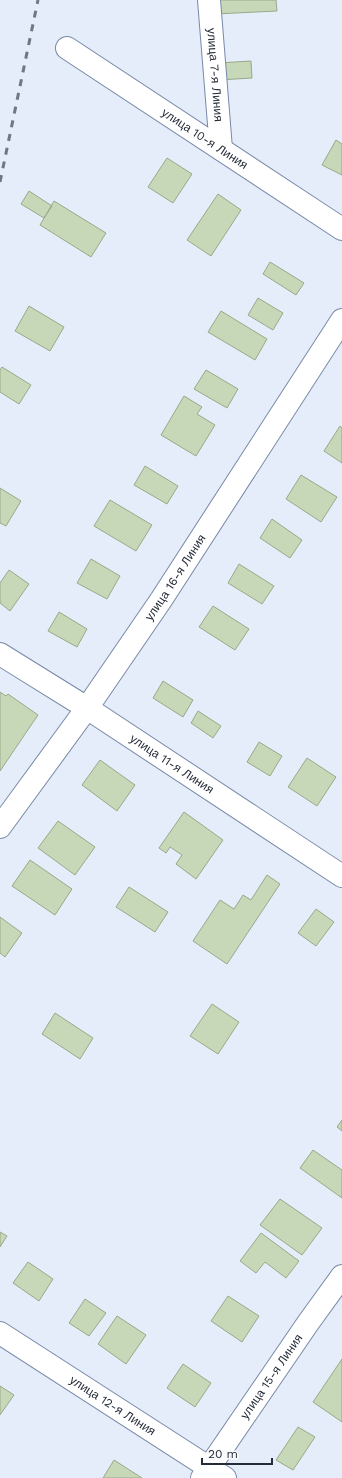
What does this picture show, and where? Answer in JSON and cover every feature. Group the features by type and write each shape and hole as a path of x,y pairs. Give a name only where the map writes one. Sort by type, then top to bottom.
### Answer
{"street":[{"name":"улица 7-я Линия","path":"209,0 221,149"},
{"name":"улица 10-я Линия","path":"67,48 342,229"},
{"name":"улица 16-я Линия","path":"0,828 87,708 161,600 342,320"},
{"name":"улица 11-я Линия","path":"0,654 87,708 342,876"},
{"name":"улица 15-я Линия","path":"212,1475 308,1323 342,1276"},
{"name":"улица 12-я Линия","path":"0,1333 212,1475"}],"building":[{"path":"214,0 276,0 277,11 215,14"},
{"path":"251,61 252,78 219,80 218,63"},
{"path":"336,140 342,144 342,175 322,165"},
{"path":"167,158 192,174 173,203 148,187"},
{"path":"29,191 52,206 44,218 21,204"},
{"path":"218,194 241,210 211,256 187,240"},
{"path":"54,201 106,233 91,257 40,225"},
{"path":"270,262 304,283 296,295 263,274"},
{"path":"258,298 283,313 273,330 248,315"},
{"path":"29,306 64,327 50,351 15,331"},
{"path":"221,311 267,339 255,360 208,332"},
{"path":"2,367 31,385 19,404 0,392 0,370"},
{"path":"206,370 238,389 227,408 194,389"},
{"path":"184,396 202,407 197,414 215,425 196,456 161,435"},
{"path":"340,426 342,428 342,463 324,451"},
{"path":"145,466 178,486 167,504 134,485"},
{"path":"301,475 337,497 321,522 286,499"},
{"path":"0,488 21,501 6,526 0,523"},
{"path":"110,500 152,525 136,551 94,526"},
{"path":"272,519 302,540 290,558 260,538"},
{"path":"91,559 120,576 107,599 77,583"},
{"path":"239,564 274,586 262,604 228,583"},
{"path":"9,570 29,584 10,611 0,603 0,583"},
{"path":"213,606 249,629 235,650 199,627"},
{"path":"59,612 87,629 77,647 48,631"},
{"path":"163,681 193,700 183,717 153,698"},
{"path":"0,692 6,696 8,694 38,715 0,771"},
{"path":"198,711 221,726 213,738 191,723"},
{"path":"259,742 282,756 270,776 247,762"},
{"path":"307,758 336,777 317,806 288,787"},
{"path":"100,760 135,785 117,811 82,785"},
{"path":"184,812 223,840 196,879 176,864 182,855 170,847 166,853 159,848"},
{"path":"58,821 95,847 75,875 38,848"},
{"path":"30,860 72,889 55,915 12,886"},
{"path":"267,875 280,884 227,964 193,941 220,900 234,909 243,895 251,900"},
{"path":"129,887 168,912 155,932 116,907"},
{"path":"316,909 334,922 316,946 298,933"},
{"path":"0,917 22,933 5,957 0,953"},
{"path":"212,1004 239,1022 218,1054 190,1036"},
{"path":"55,1013 93,1038 80,1059 42,1034"},
{"path":"342,1120 342,1131 337,1127"},
{"path":"313,1150 342,1170 342,1198 300,1168"},
{"path":"280,1199 322,1228 302,1255 260,1225"},
{"path":"0,1232 7,1236 0,1247"},
{"path":"261,1233 299,1261 286,1278 265,1262 256,1273 240,1261"},
{"path":"28,1262 53,1279 39,1301 13,1283"},
{"path":"228,1296 259,1316 242,1342 211,1321"},
{"path":"85,1299 106,1313 89,1336 69,1323"},
{"path":"117,1316 146,1335 126,1364 98,1344"},
{"path":"342,1359 342,1422 313,1402"},
{"path":"183,1364 211,1383 195,1407 167,1388"},
{"path":"0,1386 14,1395 0,1415"},
{"path":"298,1427 315,1437 293,1470 276,1460"},
{"path":"114,1460 142,1478 103,1478"}],"railway":[{"path":"0,182 38,0"}]}
